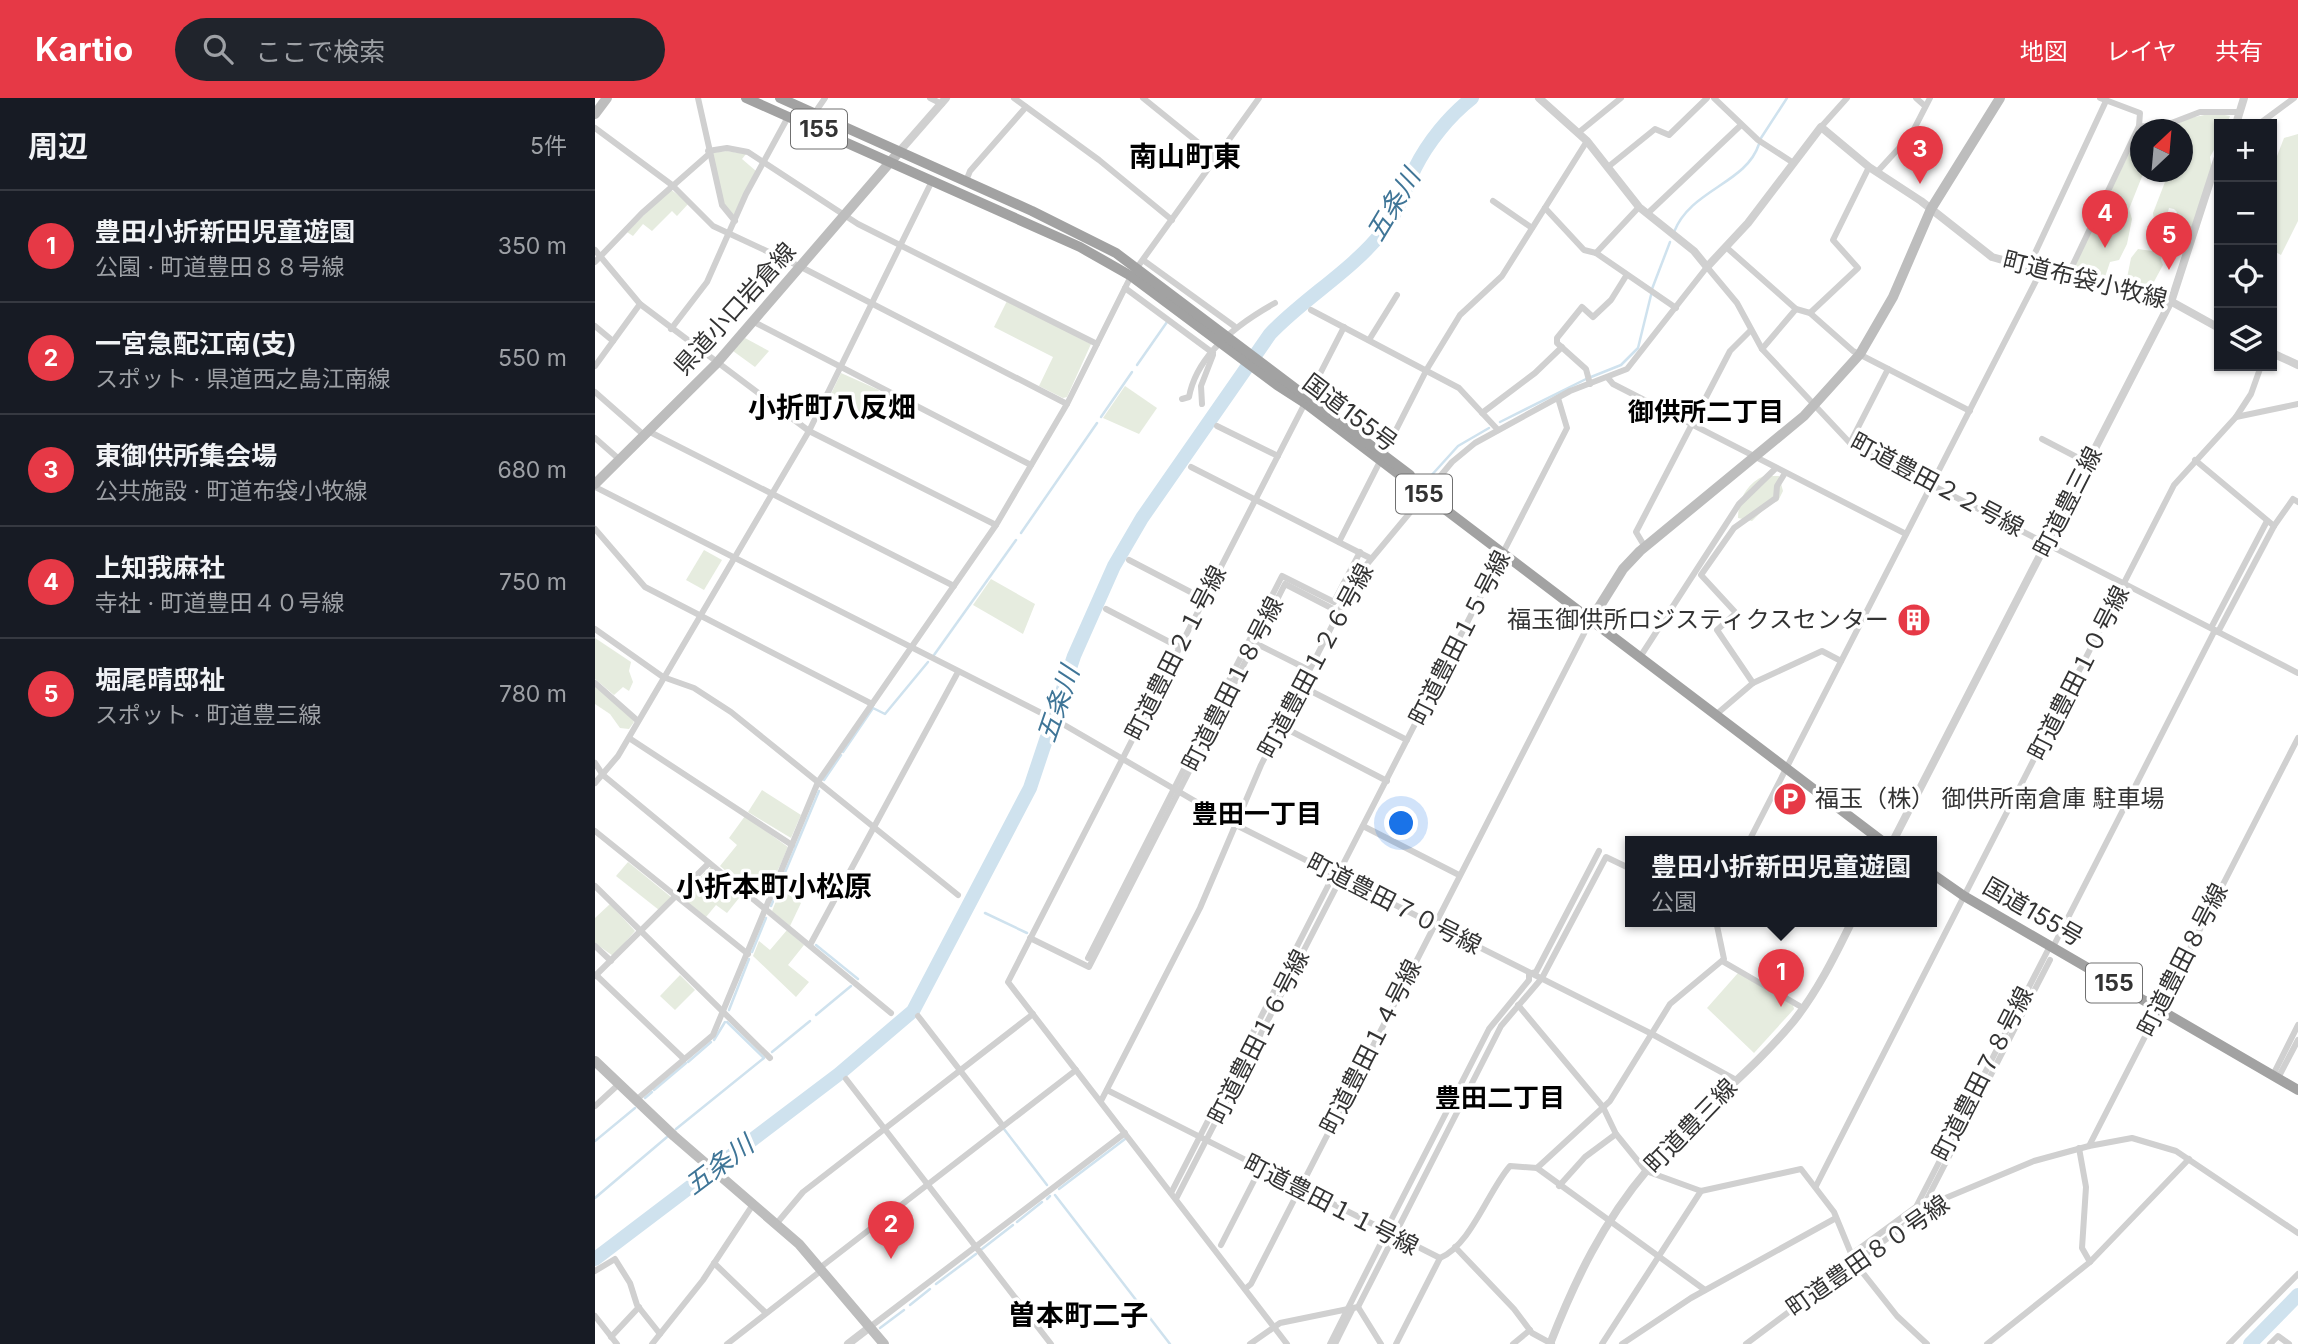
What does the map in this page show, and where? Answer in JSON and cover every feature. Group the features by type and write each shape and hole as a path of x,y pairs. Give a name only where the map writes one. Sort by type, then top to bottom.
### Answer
{"highway":[{"name":"国道155号","path":"746,98 1080,247 1138,268"},
{"name":"国道155号","path":"780,98 1092,239 1138,268 1170,299 1306,399 1878,836"},
{"name":"国道155号","path":"1592,618 1787,766"},
{"name":"国道155号","path":"1937,877 2298,1090"}],"main road":[{"path":"595,114 607,98"},
{"path":"1592,618 1623,569 1645,547 1815,406 1860,354 1893,297 1931,209 2000,98"},
{"name":"県道小口岩倉線","path":"595,486 716,364 898,153"},
{"path":"595,1062 705,1163 777,1223 822,1269 884,1344"}],"street":[{"path":"698,98 722,205 735,221"},
{"path":"814,114 825,98"},
{"path":"898,153 944,101 930,98"},
{"path":"1014,98 1099,160 1172,220"},
{"path":"1143,98 1216,157"},
{"path":"636,1100 713,1035 818,782 996,525 1067,404 1125,288 1259,98"},
{"path":"1539,98 1587,141 1640,207 1694,251 1707,267 1748,223 1792,162 1847,98"},
{"path":"1578,132 1621,98"},
{"path":"1608,167 1655,129 1669,135 1707,98"},
{"path":"1714,98 1741,125 1792,162"},
{"path":"1916,98 1925,106"},
{"path":"1809,313 1858,268 1833,240 1873,170 1911,135 1930,98"},
{"path":"2266,119 2294,98"},
{"path":"2028,268 2103,99 2140,113 2140,119"},
{"path":"2182,119 2200,112 2242,105"},
{"path":"966,181 970,171 1026,107"},
{"path":"671,328 708,282 735,221 788,117"},
{"path":"1647,214 1741,125"},
{"name":"町道布袋小牧線","path":"1821,127 1873,170 1931,209 1992,257 2067,277 2154,292 2172,299 2214,325"},
{"path":"595,128 672,185 713,226 801,267 1067,404"},
{"path":"1339,542 1427,369 1460,315 1491,289 1587,141"},
{"path":"2067,277 2130,144"},
{"path":"595,262 598,253 708,152 742,149 844,216 1097,344"},
{"name":"町道豊三線","path":"1896,836 2172,299 2214,170"},
{"path":"595,783 629,738 809,431 932,181"},
{"path":"1493,201 1532,228"},
{"path":"1596,253 1640,207"},
{"path":"1545,208 1584,250 1596,253 1676,308"},
{"path":"1726,247 1796,309 1809,313 1860,354 1970,411"},
{"path":"598,253 640,304 716,364 809,431 996,525"},
{"name":"町道豊田１２６号線","path":"1102,1100 1205,898 1281,726 1339,612 1370,558 1461,453 1558,398 1623,372 1635,362 1707,267"},
{"name":"町道豊田２２号線","path":"1707,267 1737,303 1762,349 1850,443 2298,673"},
{"path":"1138,268 1234,326"},
{"path":"1752,836 2041,271"},
{"path":"1590,384 1586,369 1562,347 1557,338 1582,307 1593,317 1611,300 1626,276"},
{"path":"1125,288 1213,353"},
{"path":"1369,340 1397,295"},
{"path":"1182,399 1189,397 1192,384 1234,326 1275,303"},
{"path":"595,366 640,304"},
{"path":"1762,349 1796,309"},
{"path":"1311,310 1459,388 1498,430"},
{"path":"754,322 1031,465"},
{"path":"595,327 613,341"},
{"name":"町道豊田２１号線","path":"1033,1014 1010,979 1344,327"},
{"path":"1645,547 1636,532 1730,351 1751,330"},
{"path":"1482,412 1535,373 1562,347"},
{"path":"1202,404 1201,386 1213,353"},
{"path":"2277,355 2298,365"},
{"path":"1850,443 1888,369"},
{"name":"町道豊田１０号線","path":"1816,1186 2174,485 2236,417 2251,394 2260,371"},
{"path":"1608,378 1613,384 1906,534"},
{"path":"595,392 648,434 954,586"},
{"name":"町道豊田１５号線","path":"1174,1195 1567,428 1558,398"},
{"path":"2236,417 2298,404"},
{"path":"1217,426 1277,456"},
{"path":"595,438 621,460"},
{"path":"2042,439 2088,463"},
{"path":"2195,460 2274,526"},
{"path":"1191,467 1370,558"},
{"path":"1642,654 1698,573 1739,504 1776,468"},
{"path":"1698,573 1734,528 1776,498 1777,486 1785,473"},
{"name":"町道豊田７０号線","path":"595,486 733,559 1056,721 1235,825 1542,978 1736,1080"},
{"path":"2215,630 2274,526 2293,499 2298,502"},
{"path":"2215,630 2267,521"},
{"path":"595,529 646,587 872,704"},
{"path":"1088,958 1176,790 1282,576 1334,602 1360,552"},
{"path":"1129,560 1204,598"},
{"path":"1698,573 1736,613 1717,630 1753,683"},
{"name":"町道豊田１８号線","path":"1030,938 1089,967 1176,790 1285,584 1339,612"},
{"path":"1106,610 1179,647"},
{"name":"町道豊田１４号線","path":"1247,1288 1592,618"},
{"path":"595,629 663,677 694,688 731,712 958,895"},
{"name":"町道豊田７８号線","path":"1852,1254 1916,1207 2215,630"},
{"path":"1255,643 1309,670"},
{"path":"1719,712 1753,683 1822,651 1841,661"},
{"path":"810,945 958,672"},
{"path":"595,683 638,721"},
{"path":"1301,686 1408,740"},
{"path":"1281,726 1387,781"},
{"path":"629,738 793,845"},
{"name":"町道豊田８号線","path":"2089,1146 2298,738"},
{"path":"595,763 603,775 891,1013"},
{"path":"1363,826 1459,875"},
{"path":"595,831 748,954"},
{"path":"1332,1344 1353,1308 1489,1029 1532,973 1536,972 1599,851"},
{"path":"1388,1234 1501,1026 1542,978 1606,857 1625,866"},
{"path":"684,1059 596,976 709,863"},
{"path":"595,886 770,1058"},
{"path":"1717,927 1722,961"},
{"name":"町道豊三線","path":"1551,1344 1580,1271 1609,1220 1646,1171 1803,1008 1849,927"},
{"path":"595,946 611,961"},
{"path":"1926,1209 1925,1203 2050,960"},
{"path":"1722,961 1803,1008"},
{"path":"1705,1290 1537,1168 1604,1107 1672,1002 1722,961"},
{"path":"1518,1005 1604,1107 1616,1134 1646,1171 1701,1191 1801,1169 1816,1186 1836,1218 1855,1263 1897,1317 1927,1344"},
{"path":"777,1223 803,1192 1033,1014 1247,1288 1287,1344"},
{"path":"918,1016 1003,1126"},
{"path":"2276,1077 2298,1025"},
{"path":"2276,1077 2298,1040"},
{"path":"727,1344 1076,1070"},
{"path":"846,1079 1051,1344"},
{"path":"595,1106 619,1084"},
{"name":"町道豊田１１号線","path":"1107,1090 1440,1258 1455,1247 1510,1167 1537,1168"},
{"path":"848,1344 1125,1133"},
{"path":"1559,1186 1585,1157 1616,1134"},
{"name":"町道豊田８０号線","path":"1746,1344 1926,1209 2034,1161 2089,1146 2132,1138 2176,1151 2298,1233"},
{"path":"2080,1148 2086,1187 2083,1248 2090,1262"},
{"path":"1987,1344 2090,1262 2189,1159"},
{"path":"1221,1245 1260,1168"},
{"path":"1602,1344 1701,1191"},
{"path":"652,1344 714,1263 754,1203"},
{"path":"1622,1344 1705,1290 1836,1218"},
{"path":"1455,1247 1530,1330 1551,1344"},
{"path":"1395,1344 1440,1258"},
{"path":"595,1271 615,1259 630,1283 639,1307 660,1334"},
{"path":"714,1263 767,1313"},
{"path":"2229,1344 2298,1274"},
{"path":"611,1337 639,1307"},
{"path":"1251,1344 1275,1325 1353,1308"},
{"path":"1353,1308 1381,1344"},
{"path":"595,1316 617,1344"},
{"path":"1513,1344 1530,1330"},
{"path":"2270,1344 2278,1336 2289,1344"}],"shaded area":[{"path":"2214,113 2230,116 2229,119 2214,119 2214,150 2210,157 2212,171 2192,243 2180,239 2182,234 2173,227 2177,212 2174,209 2169,208 2164,226 2154,220 2153,213 2165,182 2193,182 2193,119 2188,119"},
{"path":"2298,134 2298,221 2281,255 2277,253 2277,156 2284,138"},
{"path":"727,151 746,154 742,159 756,171 733,216 723,204 711,153"},
{"path":"2130,152 2130,182 2140,182 2129,209 2132,219 2127,244 2119,260 2110,262 2103,283 2067,277"},
{"path":"670,189 689,203 677,216 672,211 652,231 643,224 633,236 627,232"},
{"path":"2161,241 2165,244 2161,260 2163,265 2149,291 2125,288 2131,258 2138,249 2152,251"},
{"path":"1007,301 1091,344 1067,397 1063,398 1039,386 1053,357 994,327"},
{"path":"745,338 769,351 755,367 733,351"},
{"path":"841,373 879,390 866,416 829,398"},
{"path":"1125,386 1157,408 1139,434 1103,418"},
{"path":"1764,476 1779,476 1783,491 1778,501 1768,505 1752,521 1738,518 1745,493 1753,483"},
{"path":"704,550 722,560 704,590 686,580"},
{"path":"991,579 1035,604 1023,634 973,605"},
{"path":"595,638 631,662 629,671 633,682 629,691 623,687 614,695 595,679"},
{"path":"595,686 632,719 634,722 629,729 620,728 610,714 595,704"},
{"path":"762,790 801,815 791,838 748,812"},
{"path":"745,816 788,847 770,881 765,886 750,891 720,866 737,845 729,838"},
{"path":"628,862 671,897 659,910 616,876"},
{"path":"711,867 743,893 727,913 716,905 706,917 682,898 682,894"},
{"path":"781,889 801,903 790,926 772,911"},
{"path":"610,904 635,931 613,956 595,943 595,918"},
{"path":"787,930 804,945 788,965 809,982 796,997 753,956 759,941 770,950"},
{"path":"1738,973 1793,1005 1794,1009 1754,1053 1707,1008"},
{"path":"680,975 695,990 675,1010 660,996"}],"waterway":[{"name":"五条川","path":"595,1259 839,1074 913,1011 1030,788 1074,656 1114,566 1142,518 1270,334 1358,258 1384,230 1426,149 1447,121 1472,98"},
{"path":"1761,138 1787,98"},
{"path":"1674,232 1693,206 1743,169 1759,144"},
{"path":"1652,289 1670,242"},
{"path":"1591,377 1621,365 1638,348 1651,295"},
{"path":"1137,365 1167,322"},
{"path":"1101,417 1132,372"},
{"path":"1500,422 1586,379"},
{"path":"1021,533 1097,423"},
{"path":"1429,478 1458,446 1489,428"},
{"path":"934,655 1016,540"},
{"path":"843,752 873,708 885,714 928,662"},
{"path":"824,780 841,755"},
{"path":"771,906 819,791"},
{"name":"五条川","path":"970,904 973,908"},
{"path":"985,913 1027,933"},
{"path":"752,952 766,918"},
{"path":"816,945 858,979"},
{"path":"729,1010 749,959"},
{"path":"816,1015 851,986"},
{"path":"772,1052 810,1021"},
{"path":"714,1040 725,1022"},
{"path":"676,1129 764,1058 727,1022"},
{"path":"688,1062 711,1042"},
{"path":"654,1090 686,1063"},
{"path":"645,1098 652,1092"},
{"path":"595,1141 635,1108"},
{"path":"1004,1129 1047,1185"},
{"path":"595,1198 667,1137"},
{"path":"1059,1189 1125,1139"},
{"path":"1055,1195 1170,1344"},
{"path":"1047,1199 1050,1196"},
{"path":"1017,1222 1042,1202"},
{"path":"982,1249 1013,1225"},
{"path":"936,1284 976,1254"},
{"path":"910,1305 930,1289"},
{"path":"2250,1344 2298,1295"},
{"path":"880,1328 904,1310"}],"place":[{"name":"東御供所集会場","path":"1920,184"},
{"name":"上知我麻社","path":"2105,248"},
{"name":"堀尾晴邸祉","path":"2169,270"},
{"name":"福玉御供所ロジスティクスセンター","path":"1914,620"},
{"name":"福玉（株） 御供所南倉庫 駐車場","path":"1790,799"},
{"name":"豊田小折新田児童遊園","path":"1781,1007"},
{"name":"一宮急配江南(支)","path":"891,1259"}],"district":[{"name":"南山町東","path":"1185,156"},
{"name":"小折町八反畑","path":"832,407"},
{"name":"御供所二丁目","path":"1706,412"},
{"name":"豊田一丁目","path":"1257,814"},
{"name":"小折本町小松原","path":"774,886"},
{"name":"豊田二丁目","path":"1500,1098"},
{"name":"曽本町二子","path":"1078,1315"}]}
